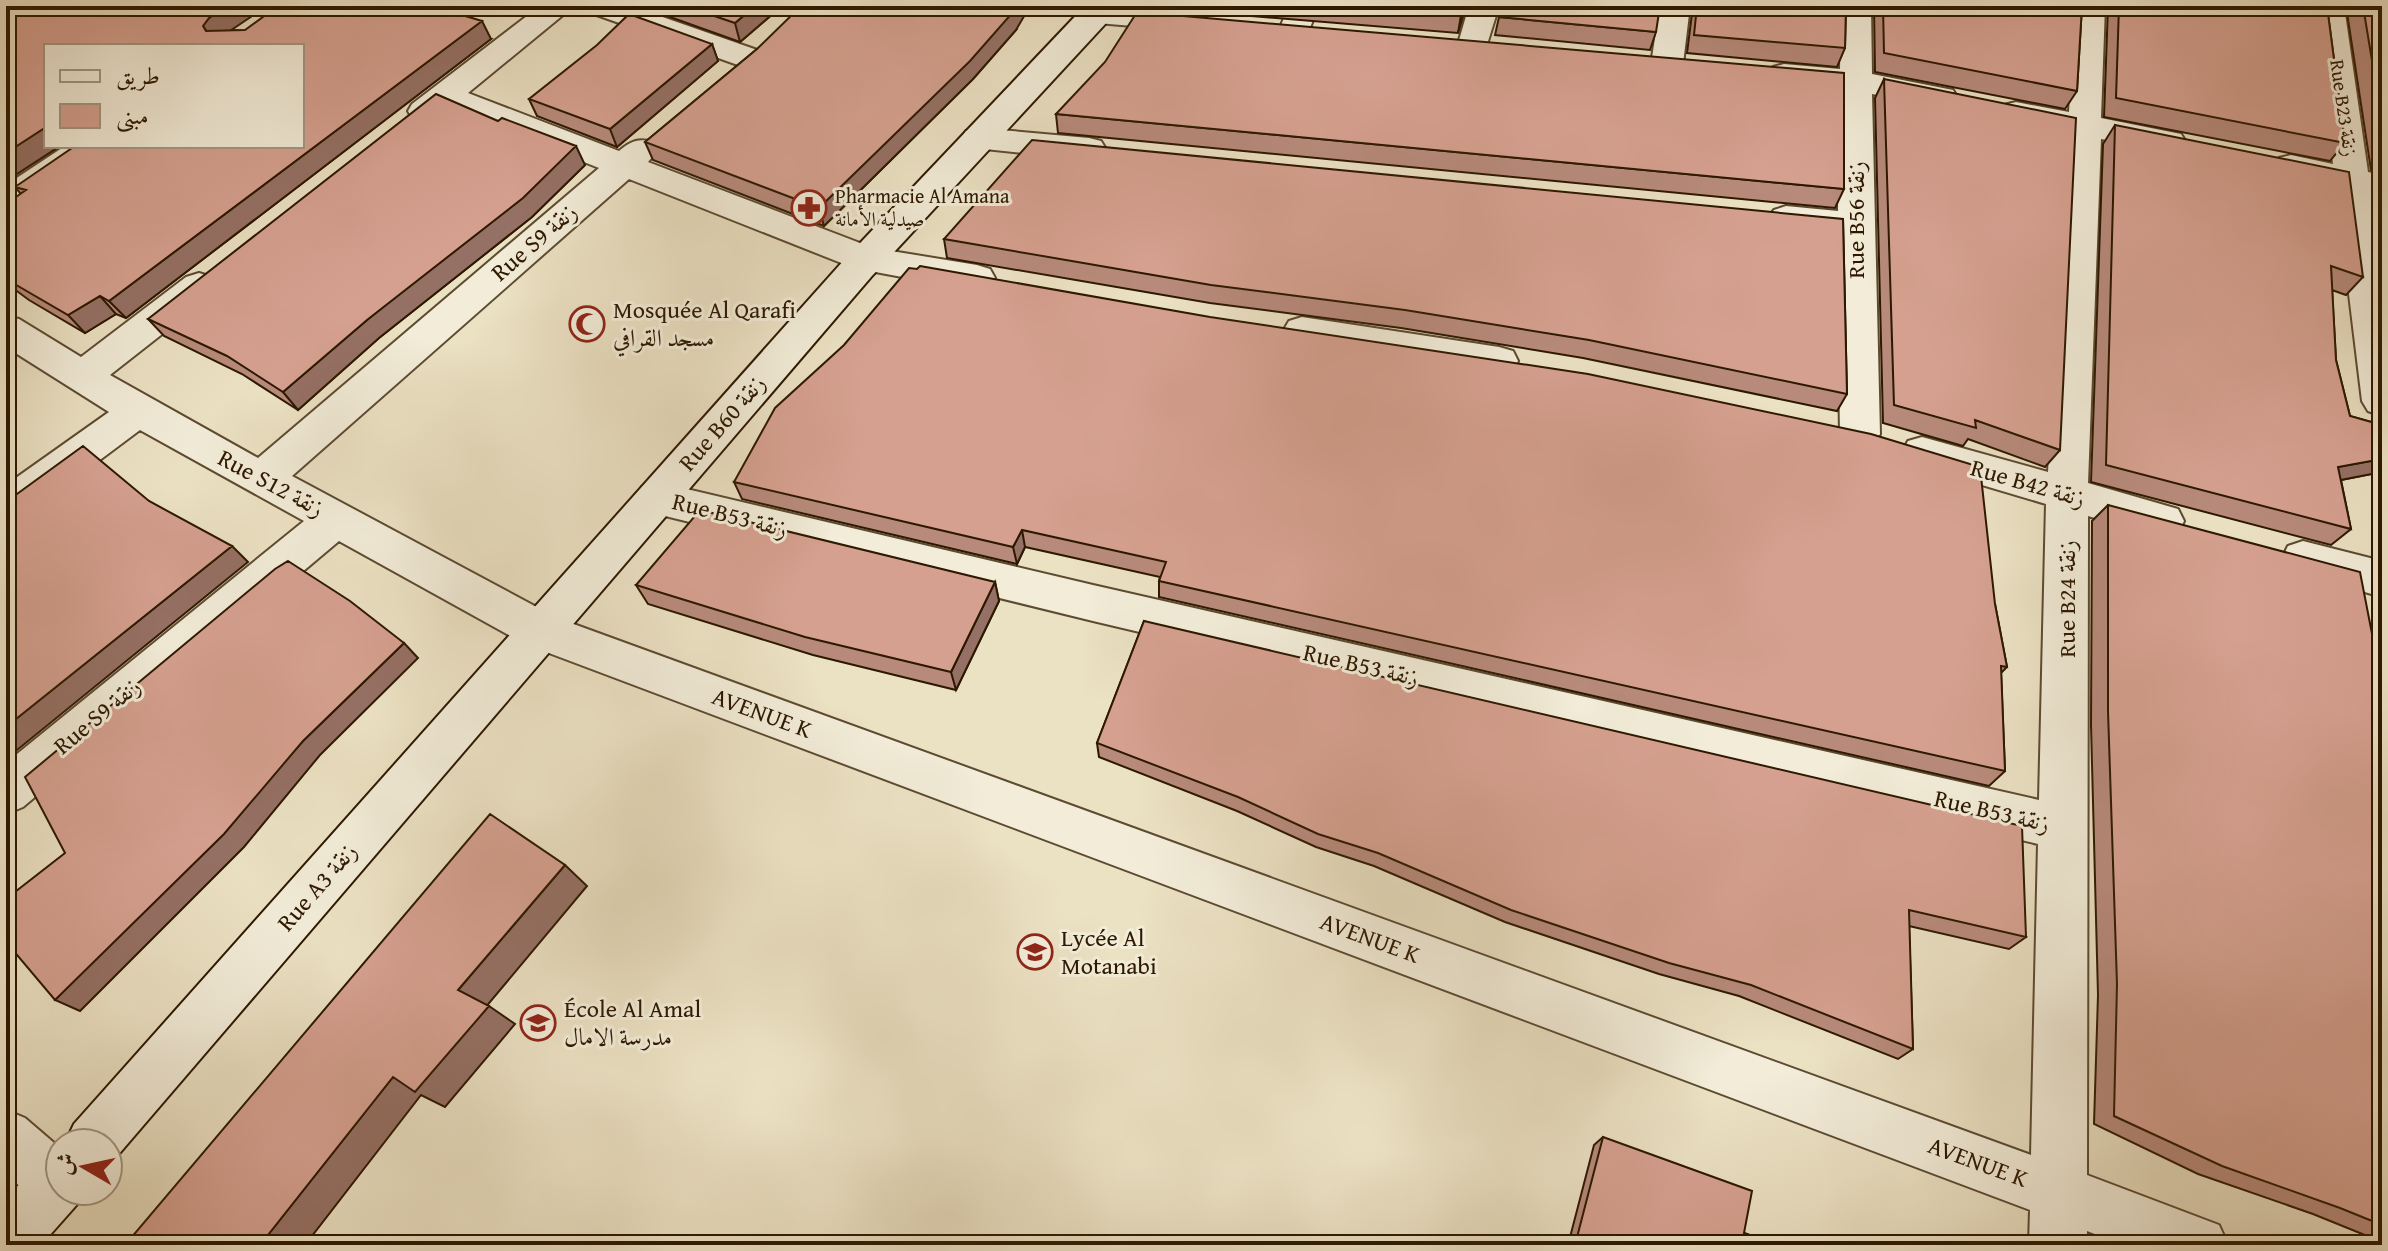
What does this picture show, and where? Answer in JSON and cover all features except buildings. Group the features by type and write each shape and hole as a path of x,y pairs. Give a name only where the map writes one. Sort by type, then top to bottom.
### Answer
{"street":[{"path":"394,134 444,95 506,31 559,6"},
{"path":"602,6 760,48 715,87"},
{"path":"1473,47 1484,6"},
{"path":"1668,64 1675,6"},
{"name":"Rue B56 زنقة","path":"1845,431 1855,225 1856,6"},
{"name":"Rue B24 زنقة","path":"2058,1219 2067,495 2087,125 2090,6"},
{"name":"Rue B23 زنقة","path":"2329,6 2368,182 2382,401"},
{"path":"1098,10 1218,24"},
{"name":"Rue B60 زنقة","path":"541,631 867,259 1098,10"},
{"path":"1762,72 1856,81 2206,149"},
{"path":"444,95 867,259 1007,283"},
{"name":"Rue S9 زنقة","path":"262,478 669,126"},
{"path":"978,139 1119,152"},
{"path":"6,202 85,148"},
{"path":"2265,161 2368,182"},
{"path":"1761,215 1855,225"},
{"path":"81,377 219,270"},
{"path":"1269,327 1537,368"},
{"name":"Rue S12 زنقة","path":"6,329 138,411 541,631"},
{"path":"6,507 138,411"},
{"name":"Rue B42 زنقة","path":"1845,431 2202,531"},
{"name":"Rue B53 زنقة","path":"657,498 1093,603 2065,828"},
{"name":"Rue S9 زنقة","path":"6,792 337,518"},
{"path":"2262,547 2382,579"},
{"name":"Rue A3 زنقة","path":"107,1127 541,631"},
{"name":"AVENUE K","path":"541,631 2058,1219 2199,1245"},
{"path":"6,1137 44,1156"},
{"name":"Rue A3 زنقة","path":"6,1241 44,1198"}],"place":[{"name":"Pharmacie Al Amana صيدلية الأمانة","path":"809,208"},
{"name":"Mosquée Al Qarafi مسجد القرافي","path":"587,324"},
{"name":"Lycée Al Motanabi","path":"1035,952"},
{"name":"École Al Amal مدرسة الامال","path":"538,1023"}]}
